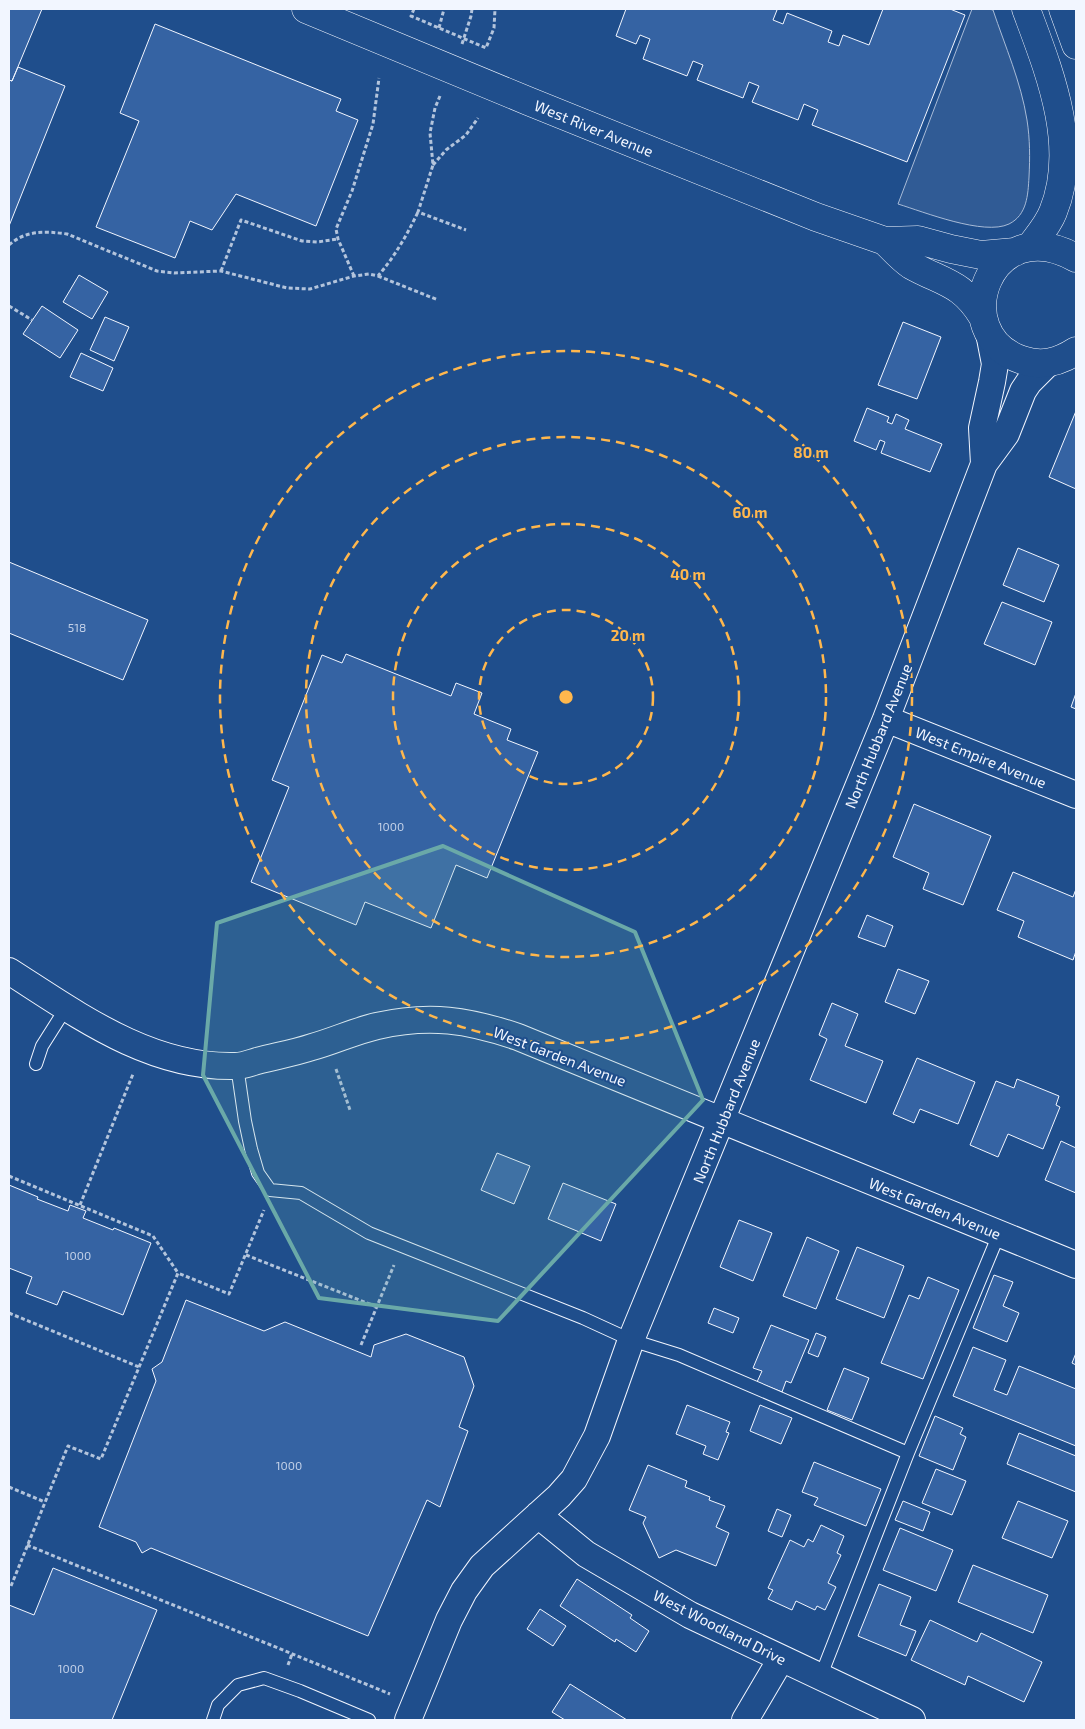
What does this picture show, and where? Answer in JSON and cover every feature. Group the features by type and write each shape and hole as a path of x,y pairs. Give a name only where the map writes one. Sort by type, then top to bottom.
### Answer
{"street":[{"name":"West River Avenue","path":"306,9 451,70 816,217 885,241 918,240 951,249 981,254 1046,246 1062,250 1076,258"},
{"path":"986,325 982,301 985,286 992,272 1002,260 1022,249 1053,213 1061,186 1063,170 1062,135 1056,98 1026,9"},
{"path":"1063,9 1076,45"},
{"name":"West River Avenue","path":"885,241 910,264 959,288 975,304 1000,347 1014,357 1031,363 1066,357"},
{"name":"North Hubbard Avenue","path":"984,464 982,428 995,364 986,325"},
{"name":"North Hubbard Avenue","path":"411,1712 449,1620 464,1591 482,1566 559,1496 574,1479 597,1436 632,1340 886,718 984,464 1006,434 1023,391 1029,382 1066,357"},
{"name":"West Empire Avenue","path":"886,718 1076,795"},
{"name":"West Garden Avenue","path":"9,971 112,1035 144,1049 206,1065 238,1066 296,1053 377,1026 418,1020 458,1021 492,1028 1076,1265"},
{"name":"West Woodland Drive","path":"538,1515 586,1554 690,1615 912,1720"},
{"path":"745,1720 780,1659"}],"lane":[{"path":"36,1064 42,1046 66,1008"},
{"path":"238,1066 245,1121 251,1149 258,1173 270,1190 302,1193 369,1233 583,1318 632,1340 680,1355 752,1388 908,1453"},
{"path":"820,1678 908,1453 999,1234"},
{"path":"213,1720 218,1705 238,1685 264,1678 368,1720"}],"path":[{"path":"414,9 411,16 486,48 494,28 495,9"},
{"path":"439,28 444,9"},
{"path":"378,276 392,260 409,232 418,212 433,165 430,133 435,108 464,38 472,9"},
{"path":"354,276 338,239 336,229 352,191 372,124 379,78"},
{"path":"433,165 446,150 466,135 478,118"},
{"path":"418,212 466,230"},
{"path":"221,271 241,220 302,241 317,242 338,239"},
{"path":"9,245 21,236 34,232 67,234 157,271 174,273 221,271 287,288 310,289 354,276 369,274 438,300"},
{"path":"9,306 32,320"},
{"path":"326,1043 350,1110"},
{"path":"80,1205 144,1049"},
{"path":"9,1176 153,1236 178,1273 229,1294 246,1255 270,1190"},
{"path":"361,1345 402,1247"},
{"path":"246,1255 377,1307"},
{"path":"11,1586 68,1446 101,1460 178,1273"},
{"path":"9,1313 139,1367"},
{"path":"9,1487 45,1502"},
{"path":"27,1546 411,1712"}],"highlighted area":[{"path":"443,846 635,932 703,1100 498,1321 319,1298 203,1075 217,923"}],"shaded area":[{"path":"972,9 993,10 1017,78 1028,127 1030,148 1028,191 1025,204 1020,215 1015,220 998,227 954,222 898,204"}],"building":[{"path":"9,9 42,9 12,81 9,80"},
{"path":"626,9 774,9 777,10 773,20 783,24 787,13 832,31 828,42 839,46 843,35 869,45 883,9 950,9 965,15 907,162 812,125 818,110 804,104 798,120 752,102 759,86 749,82 743,98 697,80 703,65 693,61 687,76 643,59 650,39 640,35 636,44 616,36"},
{"path":"155,24 341,99 336,111 358,120 316,226 236,194 212,230 190,221 175,258 96,227 139,121 120,113"},
{"path":"18,67 65,86 9,226 9,80 12,81"},
{"path":"79,275 108,292 92,319 63,302"},
{"path":"42,306 78,330 60,358 23,334"},
{"path":"105,317 129,327 114,361 90,350"},
{"path":"903,322 941,337 917,399 878,385"},
{"path":"81,353 113,368 103,391 70,377"},
{"path":"867,408 889,417 887,422 892,424 896,414 909,420 905,429 942,444 930,472 881,453 885,442 880,440 876,450 854,441"},
{"path":"1076,411 1076,489 1049,477"},
{"path":"1018,548 1059,565 1044,602 1003,585"},
{"path":"9,562 148,620 123,680 9,633"},
{"path":"1002,602 1052,622 1035,665 984,644"},
{"path":"346,654 451,696 456,683 482,693 474,714 511,729 507,740 538,752 487,878 456,865 431,928 365,902 356,925 251,882 289,787 272,780 322,655 342,663"},
{"path":"1076,693 1076,709 1071,707"},
{"path":"914,804 991,836 963,905 923,889 929,873 893,857"},
{"path":"1013,872 1073,897 1076,889 1076,951 1073,960 1018,937 1024,921 997,910"},
{"path":"867,915 893,926 885,947 858,937"},
{"path":"898,969 929,981 915,1014 885,1002"},
{"path":"832,1003 858,1014 845,1046 883,1061 866,1103 810,1080 827,1039 819,1035"},
{"path":"917,1058 975,1082 958,1124 920,1109 914,1123 893,1114"},
{"path":"1017,1079 1059,1096 1056,1105 1060,1107 1043,1149 1008,1134 998,1157 970,1145 996,1081 1014,1088"},
{"path":"1061,1141 1076,1148 1076,1193 1045,1180"},
{"path":"497,1153 530,1166 514,1204 481,1190"},
{"path":"563,1183 616,1204 601,1241 548,1219"},
{"path":"9,1185 38,1197 37,1199 68,1211 70,1205 86,1211 83,1218 151,1243 123,1315 63,1291 57,1305 26,1293 32,1277 9,1268"},
{"path":"739,1220 772,1233 753,1281 720,1267"},
{"path":"807,1237 839,1251 816,1309 783,1296"},
{"path":"857,1247 904,1266 884,1318 836,1299"},
{"path":"994,1275 1013,1282 1003,1306 1019,1313 1007,1342 973,1328"},
{"path":"928,1277 959,1290 923,1379 881,1363 909,1295 919,1299"},
{"path":"186,1300 264,1331 285,1322 371,1357 374,1345 406,1334 464,1357 474,1386 459,1427 468,1431 440,1507 427,1500 368,1636 151,1548 142,1553 136,1542 99,1527 156,1381 152,1369 162,1362"},
{"path":"714,1308 739,1318 733,1333 708,1323"},
{"path":"771,1325 809,1340 791,1383 786,1381 782,1392 757,1382 762,1371 753,1368"},
{"path":"816,1333 826,1337 818,1357 808,1353"},
{"path":"973,1347 1006,1360 994,1390 1007,1395 1019,1366 1076,1389 1076,1446 953,1396"},
{"path":"1076,1353 1076,1365 1072,1363"},
{"path":"844,1368 869,1378 852,1420 827,1410"},
{"path":"687,1405 730,1422 726,1432 729,1433 718,1460 703,1454 706,1446 676,1434"},
{"path":"760,1405 792,1418 781,1444 750,1431"},
{"path":"935,1416 963,1428 960,1434 966,1437 953,1470 919,1456"},
{"path":"1019,1433 1076,1456 1076,1492 1007,1464"},
{"path":"814,1462 881,1489 866,1526 814,1505 818,1498 802,1492"},
{"path":"648,1465 687,1481 685,1487 710,1497 709,1500 725,1506 716,1527 729,1533 716,1566 676,1550 659,1558 643,1523 646,1517 629,1510"},
{"path":"936,1469 966,1481 952,1515 922,1503"},
{"path":"903,1501 930,1512 923,1531 895,1520"},
{"path":"1018,1501 1068,1521 1052,1558 1002,1538"},
{"path":"777,1509 791,1515 782,1537 768,1531"},
{"path":"821,1525 844,1536 837,1553 841,1555 828,1583 836,1587 825,1610 817,1606 815,1610 796,1601 792,1610 768,1599 773,1590 768,1588 790,1540 804,1547 808,1539 813,1542"},
{"path":"900,1528 953,1550 936,1591 883,1570"},
{"path":"973,1565 1048,1595 1033,1633 958,1602"},
{"path":"53,1568 157,1610 112,1720 9,1720 9,1605 34,1615"},
{"path":"577,1579 632,1615 630,1618 649,1631 636,1652 616,1639 615,1642 560,1606"},
{"path":"879,1584 911,1597 900,1625 916,1631 906,1656 858,1636"},
{"path":"540,1609 566,1626 553,1646 527,1629"},
{"path":"930,1620 977,1642 981,1633 1042,1662 1024,1702 968,1676 965,1685 911,1660"},
{"path":"570,1684 627,1720 565,1720 552,1712"}]}
